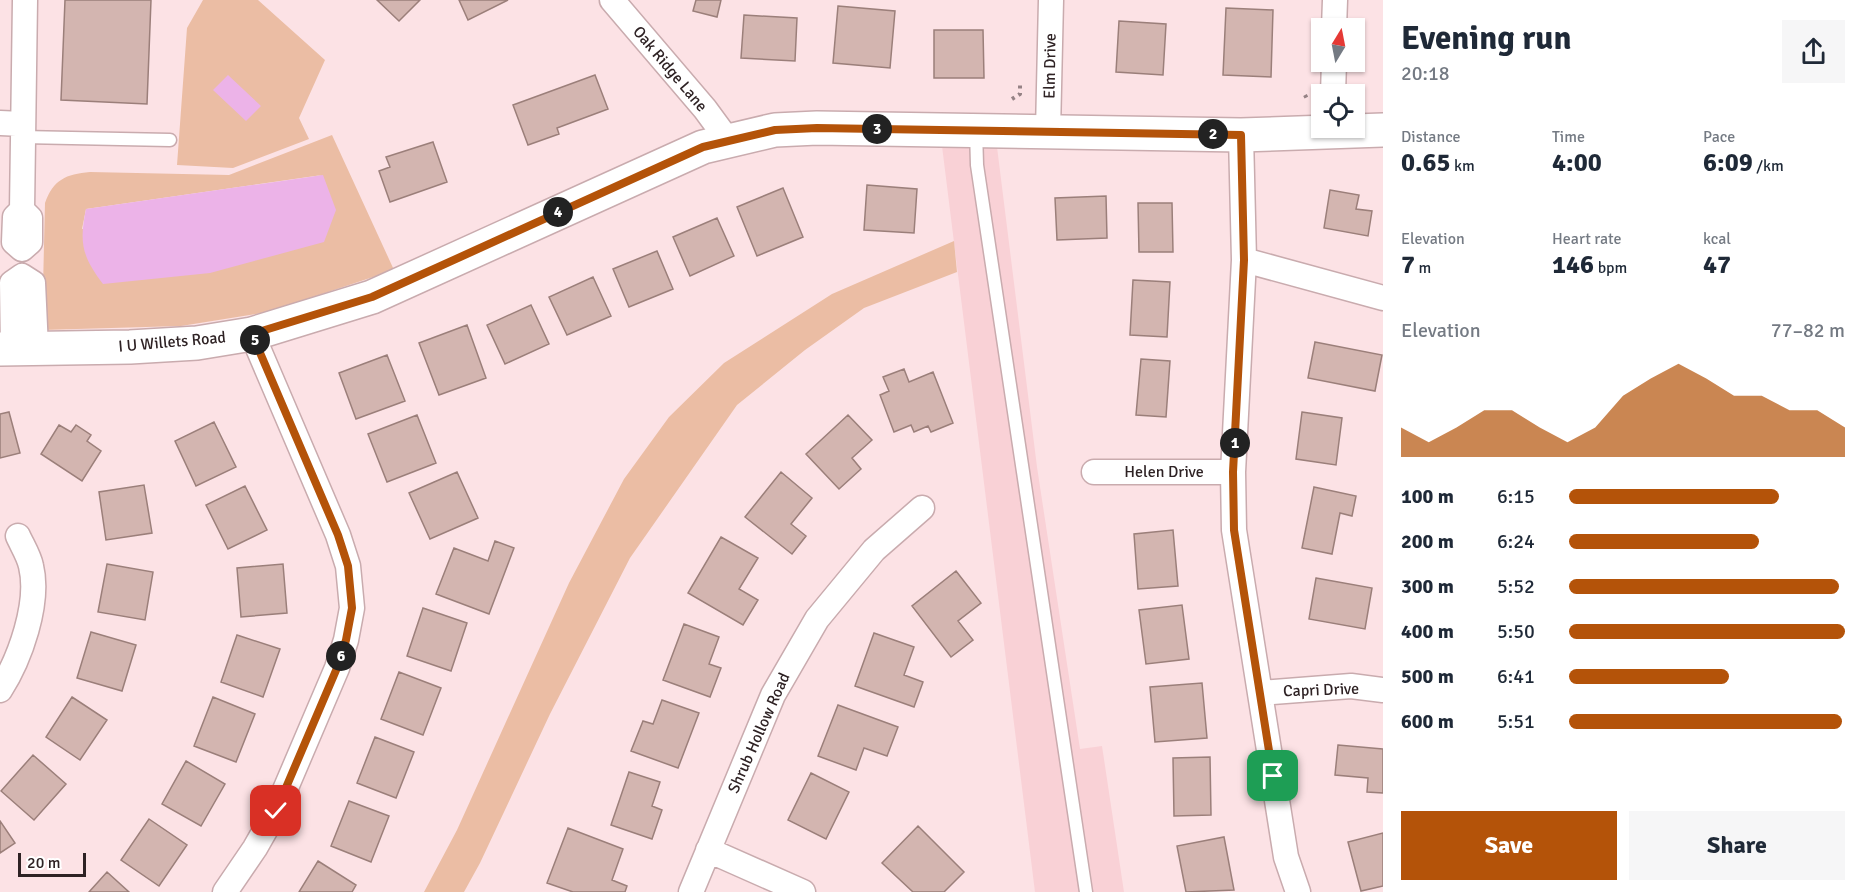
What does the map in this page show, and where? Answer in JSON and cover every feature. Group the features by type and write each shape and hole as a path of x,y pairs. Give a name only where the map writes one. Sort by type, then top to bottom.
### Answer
{"main road":[{"name":"I U Willets Road","path":"16,349 197,343 252,334 372,297 703,147 727,139 775,130 817,128 1241,135 1311,131"},
{"name":"I U Willets Road","path":"1365,130 1383,130"}],"street":[{"path":"16,349 33,283 21,276 22,249 30,242 30,218 22,210 15,128 25,0"},
{"name":"Oak Ridge Lane","path":"612,0 705,109 727,139"},
{"name":"Elm Drive","path":"1048,131 1051,0"},
{"path":"1334,18 1335,0"},
{"path":"1241,135 1244,260 1233,472 1234,530 1286,857 1298,892"},
{"path":"1244,260 1383,298"},
{"path":"225,892 255,849 276,811 337,668 346,640 352,608 348,566 338,535 252,334"},
{"name":"Helen Drive","path":"1094,471 1233,472"},
{"name":"Shrub Hollow Road","path":"691,892 773,695 817,619 874,550 922,508"},
{"path":"0,690 12,672 21,647 33,592 31,566 18,536"},
{"name":"Capri Drive","path":"1260,693 1351,686 1383,690"},
{"path":"708,850 803,892"}],"lane":[{"path":"15,128 170,140"},
{"path":"976,130 977,165 1086,892"}],"path":[{"path":"1012,99 1020,94 1020,85"}],"shaded area":[{"path":"203,0 258,0 325,60 299,118 309,139 233,168 177,165 187,28"},
{"path":"228,75 261,106 246,121 213,90"},
{"path":"940,130 995,131 1037,467 1080,749 1102,746 1124,892 1035,892"},
{"path":"332,135 394,270 268,312 181,326 42,330 45,203 56,184 74,174 90,172 229,175","holes":["322,175 82,229 86,209"]},
{"path":"323,175 336,210 324,242 210,273 103,284 90,265 84,249 83,231 86,209"},
{"path":"954,241 957,272 864,308 805,350 737,405 630,558 550,714 464,892 424,892 457,830 569,583 624,479 669,417 724,363 832,294"}],"building":[{"path":"65,0 151,0 147,104 61,100"},
{"path":"377,0 420,0 399,21"},
{"path":"459,0 508,0 468,20"},
{"path":"696,0 721,0 717,17 693,11"},
{"path":"838,6 895,11 890,68 833,63"},
{"path":"1226,8 1273,10 1271,77 1223,75"},
{"path":"744,15 797,18 795,61 741,58"},
{"path":"1119,21 1166,24 1163,75 1116,72"},
{"path":"934,30 983,30 984,78 934,78"},
{"path":"595,75 608,109 557,128 559,134 528,145 513,105"},
{"path":"433,142 447,182 390,202 379,171 390,167 386,157"},
{"path":"867,185 917,189 914,233 864,230"},
{"path":"783,188 803,237 757,256 737,207"},
{"path":"1330,190 1359,195 1356,209 1372,211 1368,236 1324,228"},
{"path":"1106,196 1107,238 1057,240 1055,198"},
{"path":"1138,203 1172,203 1173,252 1139,252"},
{"path":"717,218 734,256 690,276 673,237"},
{"path":"657,251 673,289 629,307 613,269"},
{"path":"593,277 611,316 567,335 549,297"},
{"path":"1133,280 1170,282 1167,337 1130,335"},
{"path":"531,305 549,344 505,364 487,325"},
{"path":"467,325 486,378 439,395 419,343"},
{"path":"1315,342 1382,355 1375,391 1308,378"},
{"path":"387,355 405,401 356,419 339,373"},
{"path":"1141,359 1170,361 1166,417 1136,415"},
{"path":"904,369 909,382 933,372 953,423 931,432 928,426 914,432 911,425 894,432 880,395 889,391 883,377"},
{"path":"9,412 20,453 0,458 0,414"},
{"path":"1302,412 1342,418 1336,465 1296,459"},
{"path":"417,415 436,463 387,482 368,434"},
{"path":"848,415 872,440 852,458 861,469 839,489 806,454"},
{"path":"214,422 236,467 196,486 175,441"},
{"path":"59,425 71,432 76,425 91,435 87,441 101,451 82,481 41,454"},
{"path":"457,472 478,518 430,539 409,493"},
{"path":"781,472 812,498 791,524 806,536 792,554 745,517"},
{"path":"144,485 152,533 106,540 99,492"},
{"path":"245,486 267,530 228,549 206,505"},
{"path":"1314,487 1356,496 1352,516 1340,513 1332,554 1302,548"},
{"path":"1173,530 1178,586 1138,589 1134,534"},
{"path":"721,537 758,558 739,589 758,600 743,625 688,593"},
{"path":"495,541 514,548 489,614 436,594 454,548 488,561"},
{"path":"107,564 153,572 145,620 98,612"},
{"path":"283,564 287,613 241,617 237,568"},
{"path":"956,571 981,603 958,621 973,640 951,657 912,606"},
{"path":"1316,578 1372,588 1365,629 1309,619"},
{"path":"1182,605 1189,659 1146,664 1139,610"},
{"path":"423,608 467,623 451,671 407,656"},
{"path":"684,624 719,637 709,664 721,668 710,697 663,680"},
{"path":"91,632 136,645 122,691 77,678"},
{"path":"874,633 914,647 904,675 923,682 914,707 855,686"},
{"path":"237,635 280,649 263,697 221,682"},
{"path":"399,672 441,688 423,735 381,719"},
{"path":"1202,683 1207,738 1155,742 1150,687"},
{"path":"72,697 107,720 80,760 46,737"},
{"path":"213,697 255,714 236,762 194,746"},
{"path":"662,700 699,713 678,768 631,751 643,721 653,724"},
{"path":"838,705 898,727 887,756 864,748 856,770 818,756"},
{"path":"375,737 414,752 396,798 357,783"},
{"path":"1338,745 1383,749 1383,793 1367,792 1368,778 1335,775"},
{"path":"33,755 66,784 34,820 1,791"},
{"path":"1210,757 1211,815 1174,816 1173,758"},
{"path":"186,761 225,784 201,826 162,804"},
{"path":"629,772 660,782 652,806 662,810 652,839 611,825"},
{"path":"811,773 849,792 826,839 788,820"},
{"path":"349,801 389,816 371,862 331,846"},
{"path":"149,819 187,845 159,886 121,860"},
{"path":"0,821 15,843 0,853"},
{"path":"918,826 964,872 944,892 913,892 882,863"},
{"path":"568,828 623,849 612,880 627,886 625,892 573,892 547,883"},
{"path":"1383,833 1383,886 1361,891 1348,842"},
{"path":"1224,837 1234,890 1186,892 1177,846"},
{"path":"318,861 356,885 352,892 299,892"},
{"path":"107,872 129,892 89,892"}],"route":[{"path":"276,811 337,668 346,640 352,608 348,566 338,535 252,334 372,297 703,147 727,139 775,130 817,128 1241,135 1244,260 1233,472 1234,530 1273,776"}]}
